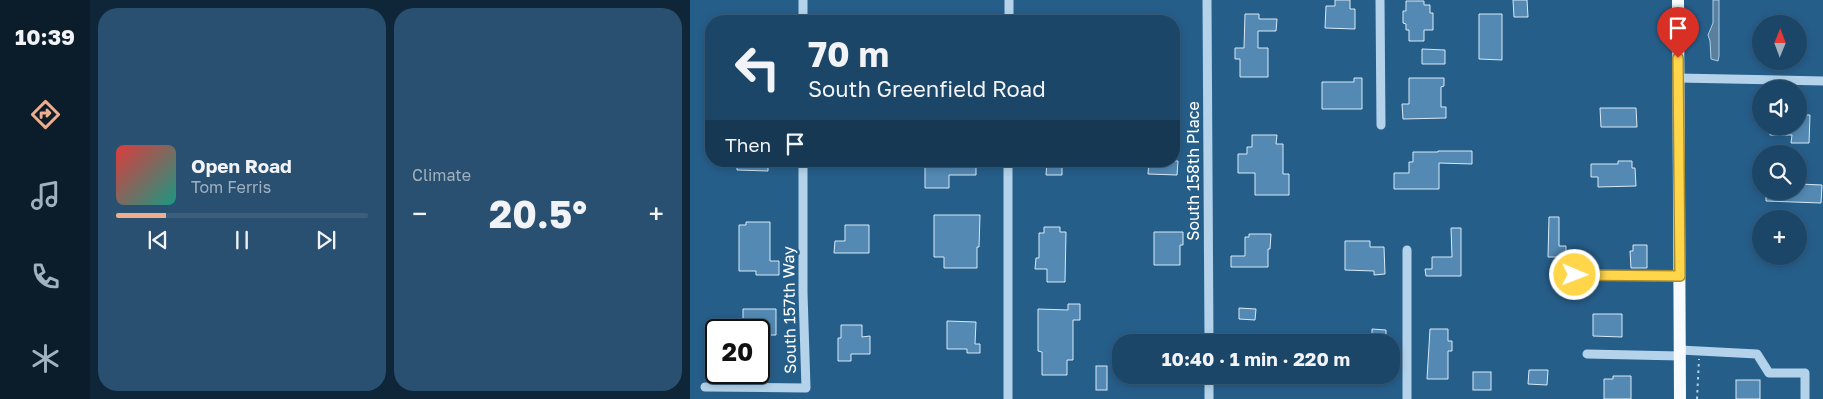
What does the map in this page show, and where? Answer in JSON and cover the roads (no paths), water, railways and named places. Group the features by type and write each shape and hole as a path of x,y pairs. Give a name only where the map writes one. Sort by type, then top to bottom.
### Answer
{"main road":[{"path":"1678,0 1680,399"}],"street":[{"path":"803,0 803,15"},
{"path":"1009,0 1009,15"},
{"name":"South 158th Place","path":"1207,0 1209,334"},
{"path":"1380,0 1381,125"},
{"path":"1678,78 1823,81"},
{"name":"South 157th Way","path":"705,387 806,388 803,293 803,167"},
{"path":"1008,167 1008,399"},
{"path":"1407,250 1407,399"},
{"path":"1575,275 1680,276"},
{"path":"1587,354 1700,351 1757,354 1770,373 1805,373 1805,399"},
{"path":"1209,384 1210,399"}],"water":[{"path":"1713,0 1719,0 1718,61 1711,59 1708,35 1713,23"}]}
